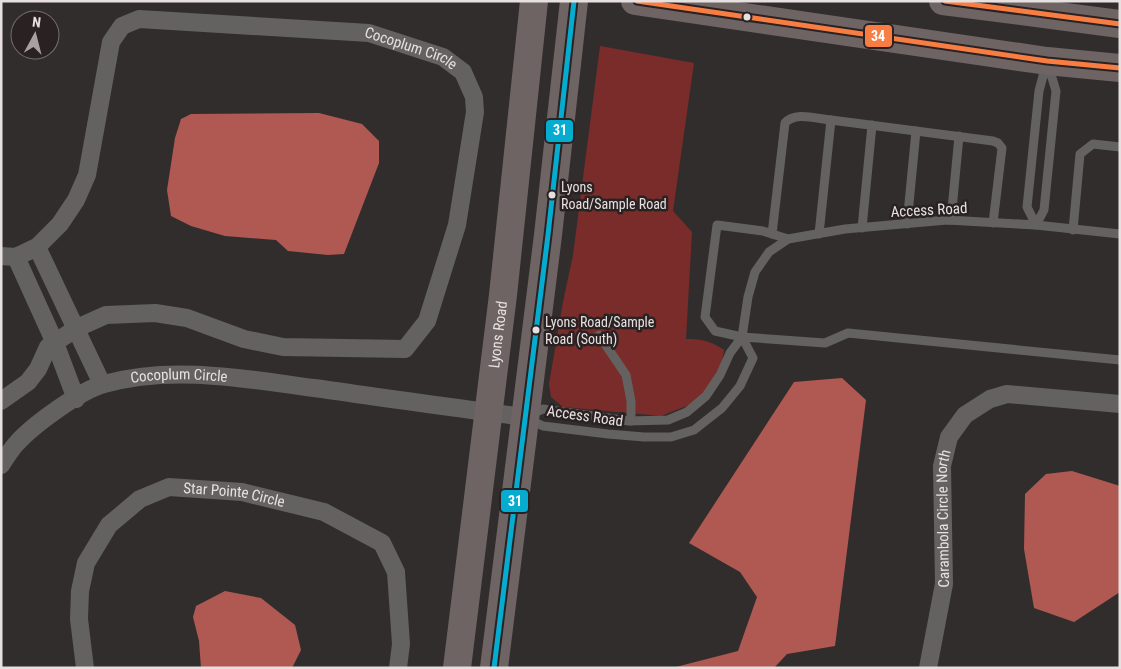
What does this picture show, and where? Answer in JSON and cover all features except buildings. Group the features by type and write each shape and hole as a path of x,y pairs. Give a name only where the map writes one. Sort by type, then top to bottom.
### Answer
{"main road":[{"name":"Lyons Road","path":"457,668 503,296 534,1"},
{"path":"494,668 548,235 574,1"},
{"path":"635,1 1047,61 1120,68"},
{"path":"943,1 1119,21"}],"street":[{"name":"Cocoplum Circle","path":"1,401 28,382 38,369 48,347 54,343 77,328 106,315 155,313 187,318 244,339 283,348 405,349 427,321 457,225 474,112 474,97 463,72 443,57 369,33 139,19 122,26 111,42 87,175 76,200 60,224 37,247 9,256 54,343 76,399"},
{"path":"37,247 102,384"},
{"name":"Cocoplum Circle","path":"1,464 16,443 48,416 102,384 132,378 174,374 253,380 524,416"},
{"name":"Carambola Circle North","path":"930,667 944,584 942,466 949,437 965,415 990,399 1007,394 1120,404"},
{"name":"Star Pointe Circle","path":"85,668 78,618 80,591 86,563 108,525 140,499 169,487 242,492 324,512 382,543 396,572 401,644 398,668"}],"lane":[{"path":"1036,225 1044,210 1056,91 1047,61"},
{"path":"1036,225 1028,207 1039,91 1047,61"},
{"path":"772,234 785,123 790,118 796,116 993,140 1002,148 993,223"},
{"path":"819,234 831,120"},
{"path":"862,228 872,125"},
{"path":"907,224 916,131"},
{"path":"951,220 959,136"},
{"path":"1073,230 1080,154 1092,144 1120,147"},
{"name":"Access Road","path":"524,416 543,409 631,421 668,420 687,412 706,396 720,375 730,353 742,337 748,297 755,272 769,252 788,239 862,228 951,220 1036,225 1120,234"},
{"path":"788,239 763,231 717,225 705,317 715,331 742,337 825,343 848,333 1120,360"},
{"path":"599,335 626,376 631,401 631,421"},
{"name":"Access Road","path":"524,416 543,426 644,437 671,436 694,430 722,408 740,386 753,358 742,337"}],"shaded area":[{"path":"600,46 694,63 673,211 692,232 686,339 706,341 724,350 722,361 708,389 689,405 661,416 563,407 551,397 549,384 573,255"},
{"path":"319,113 362,124 379,141 379,163 344,254 328,255 288,251 276,240 225,236 191,226 171,216 167,190 175,138 181,119 191,114"},
{"path":"842,378 866,400 835,646 787,654 774,668 672,668 738,651 757,597 740,572 689,543 794,382"},
{"path":"1072,471 1120,486 1120,592 1074,622 1034,608 1024,549 1025,494 1046,474"},
{"path":"225,591 261,598 295,625 301,650 292,668 201,668 199,641 193,617 196,606"}],"transit line":[{"name":"31","path":"494,668 548,235 574,1"},
{"name":"34","path":"637,1 1047,61 1120,68"},
{"name":"34","path":"945,1 1120,24"}],"place":[{"name":"Lyons Road/Sample Road","path":"552,195"},
{"name":"Lyons Road/Sample Road (South)","path":"536,330"}]}
